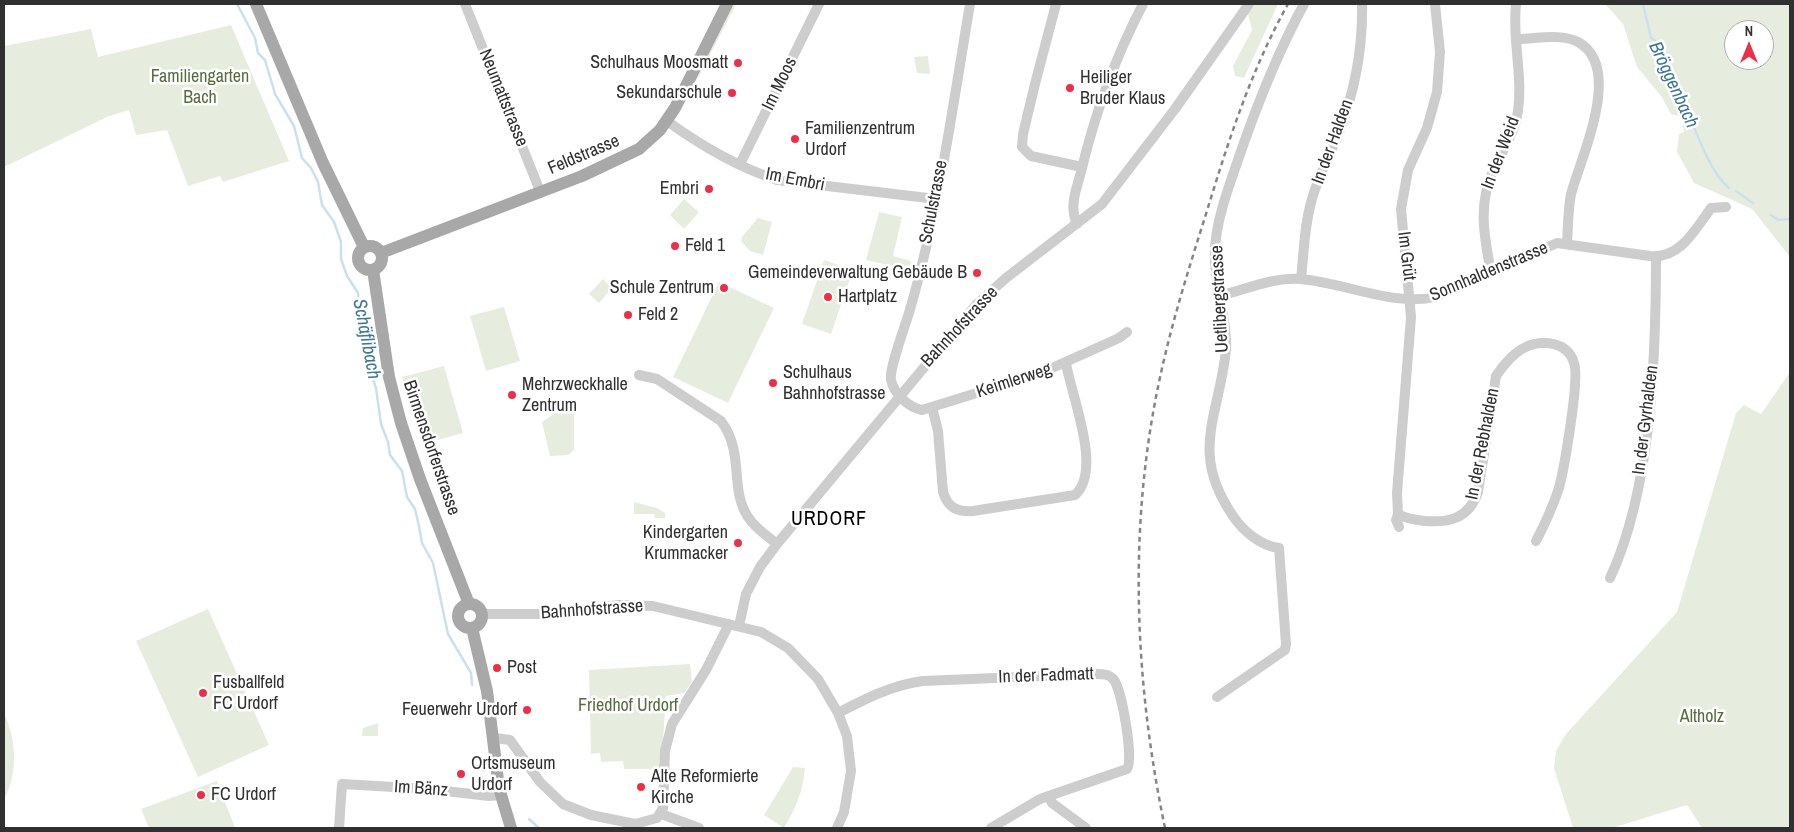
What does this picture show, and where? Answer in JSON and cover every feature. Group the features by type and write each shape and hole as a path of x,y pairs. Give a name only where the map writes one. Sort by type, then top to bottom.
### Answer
{"main road":[{"path":"256,4 323,163 364,247"},
{"name":"Feldstrasse","path":"381,253 626,157 646,144 667,121 727,4"},
{"path":"374,246 381,253 381,263 373,270 366,270 358,262 359,252 364,247 374,246"},
{"name":"Birmensdorferstrasse","path":"373,270 389,377 401,423 420,478 469,604"},
{"path":"469,604 479,607 483,614 480,624 472,628 463,626 458,619 459,610 469,604"},
{"path":"472,628 487,692 495,738 500,795 511,828"}],"street":[{"name":"Neumattstrasse","path":"465,4 540,191"},
{"name":"Im Moos","path":"740,164 819,4"},
{"name":"Schulstrasse","path":"900,396 892,383 891,372 912,305 936,199 970,4"},
{"path":"1056,4 1034,84 1022,147 1031,156 1082,167"},
{"path":"1077,224 1072,208 1095,116 1114,64 1143,4"},
{"name":"Bahnhofstrasse","path":"483,614 564,613 630,604 653,606 734,625 746,594 760,567 777,544 976,305 1006,278 1102,204 1121,182 1249,4"},
{"name":"Uetlibergstrasse","path":"1217,697 1285,650 1286,644 1278,548 1268,547 1238,523 1214,482 1209,435 1226,350 1215,262 1220,214 1256,110 1282,45 1304,4"},
{"name":"In der Halden","path":"1301,279 1306,227 1312,198 1338,135 1352,87 1360,45 1362,4"},
{"name":"Im Grüt","path":"1399,527 1396,520 1398,514 1397,493 1411,300 1401,209 1408,170 1427,128 1437,92 1440,67 1435,4"},
{"name":"In der Weid","path":"1491,272 1482,211 1492,172 1516,120 1520,90 1516,4"},
{"path":"1518,40 1571,39 1588,50 1598,67 1599,79 1593,126 1571,196 1567,243"},
{"name":"Im Embri","path":"667,121 696,141 758,173 796,183 936,199"},
{"name":"Sonnhaldenstrasse","path":"1218,296 1268,282 1301,279 1411,300 1422,300 1436,296 1549,246 1567,243 1656,256 1673,253 1681,246 1711,208 1726,207"},
{"name":"In der Gyrhalden","path":"1610,578 1629,527 1646,435 1654,352 1656,256"},
{"name":"Keimlerweg","path":"900,396 913,408 922,410 1022,380 1066,364 1119,338 1127,332"},
{"name":"In der Rebhalden","path":"1398,514 1417,520 1441,522 1453,520 1470,508 1478,492 1496,376 1502,367 1524,347 1537,343 1556,344 1565,348 1574,361 1576,381 1561,478 1549,515 1536,541"},
{"path":"932,407 938,430 943,492 946,502 958,511 973,511 1075,495 1082,489 1086,480 1085,453 1082,430 1066,364"},
{"path":"639,375 657,379 722,421 729,431 735,446 739,487 746,513 754,524 777,544"},
{"path":"661,814 665,751 672,724 734,625 761,632 788,648 818,678 838,713 846,736 851,771 844,812 837,828"},
{"name":"In der Fadmatt","path":"838,713 873,695 908,683 923,681 1092,674 1109,676 1114,680 1130,754 1130,765 1121,773 1048,796 990,828"},
{"path":"495,738 510,740 540,782 563,804 591,815 635,826 650,821 661,814"},
{"name":"Im Bänz","path":"339,828 342,784 444,790 489,796 500,795"},
{"path":"1048,796 1052,803 1086,828"},
{"path":"661,814 699,828"}],"green space":[{"path":"733,4 736,4 682,109"},
{"path":"1255,4 1278,4 1244,78 1235,76 1233,66 1252,30 1248,14"},
{"path":"1605,4 1790,4 1790,257 1752,209 1694,183 1677,152 1679,134 1684,132 1682,117 1671,114 1661,96 1637,67 1623,24"},
{"name":"Familiengarten Bach","path":"231,25 289,161 223,182 220,176 188,186 167,130 136,135 129,110 107,117 4,167 4,46 91,29 98,57"},
{"path":"928,56 930,74 917,73 914,57"},
{"path":"684,199 699,212 684,229 670,215"},
{"path":"879,212 902,217 893,256 911,261 908,276 895,272 896,267 866,260"},
{"path":"758,218 772,222 763,255 750,251 741,241 742,237"},
{"name":"Hartplatz","path":"824,260 853,270 831,334 802,324"},
{"path":"603,279 612,288 599,303 589,294"},
{"path":"719,282 774,308 728,403 673,377"},
{"path":"504,307 520,361 486,371 470,316"},
{"path":"444,366 463,433 423,444 402,377"},
{"name":"Altholz","path":"1790,372 1790,828 1702,828 1687,805 1612,828 1573,828 1554,768 1556,751 1566,734 1677,612 1736,413 1744,405 1761,414"},
{"path":"571,402 574,409 574,450 568,455 550,456 542,422"},
{"path":"634,502 657,508 665,513 665,518 655,518 654,514 634,514"},
{"name":"Fusballfeld FC Urdorf","path":"208,609 269,745 198,777 136,641"},
{"name":"Friedhof Urdorf","path":"690,664 692,682 684,693 666,696 661,769 624,769 623,761 601,762 600,753 591,754 589,670"},
{"path":"4,713 11,734 14,767 9,789 4,799"},
{"path":"378,723 378,736 362,736 363,728"},
{"path":"793,767 805,768 803,784 784,828 764,815"},
{"name":"FC Urdorf","path":"217,781 235,828 149,828 141,809"}],"waterway":[{"name":"Schäflibach","path":"237,4 255,38 258,53 265,60 275,94 294,126 302,158 311,168 318,182 322,205 334,222 341,242 341,259 347,276 358,293 359,310 367,331 370,347 366,359 376,388 381,424 388,442 390,455 402,471 407,497 415,509 422,543 433,563 448,634 471,673 472,685"},
{"name":"Bröggenbach","path":"1643,4 1651,38 1656,41 1659,64 1664,67 1677,102 1686,107 1709,162 1729,188"},
{"name":"Bröggenbach","path":"1736,191 1753,203"},
{"name":"Bröggenbach","path":"1771,215 1778,220 1790,219"},
{"name":"Schäflibach","path":"529,819 539,828"}],"railway":[{"path":"1165,828 1147,719 1139,608 1139,552 1148,442 1158,387 1174,321 1223,160 1252,80 1288,4"}],"place":[{"name":"Schulhaus Moosmatt","path":"738,63"},
{"name":"Heiliger Bruder Klaus","path":"1070,88"},
{"name":"Sekundarschule","path":"732,93"},
{"name":"Familienzentrum Urdorf","path":"795,139"},
{"name":"Embri","path":"709,189"},
{"name":"Feld 1","path":"675,246"},
{"name":"Gemeindeverwaltung Gebäude B","path":"977,273"},
{"name":"Schule Zentrum","path":"724,288"},
{"name":"Hartplatz","path":"828,297"},
{"name":"Feld 2","path":"628,315"},
{"name":"Schulhaus Bahnhofstrasse","path":"773,383"},
{"name":"Mehrzweckhalle Zentrum","path":"512,395"},
{"name":"Kindergarten Krummacker","path":"738,543"},
{"name":"Post","path":"497,668"},
{"name":"Fusballfeld FC Urdorf","path":"203,693"},
{"name":"Feuerwehr Urdorf","path":"527,710"},
{"name":"Ortsmuseum Urdorf","path":"461,774"},
{"name":"Alte Reformierte Kirche","path":"641,787"},
{"name":"FC Urdorf","path":"201,795"}],"district":[{"name":"URDORF","path":"829,520"}]}
